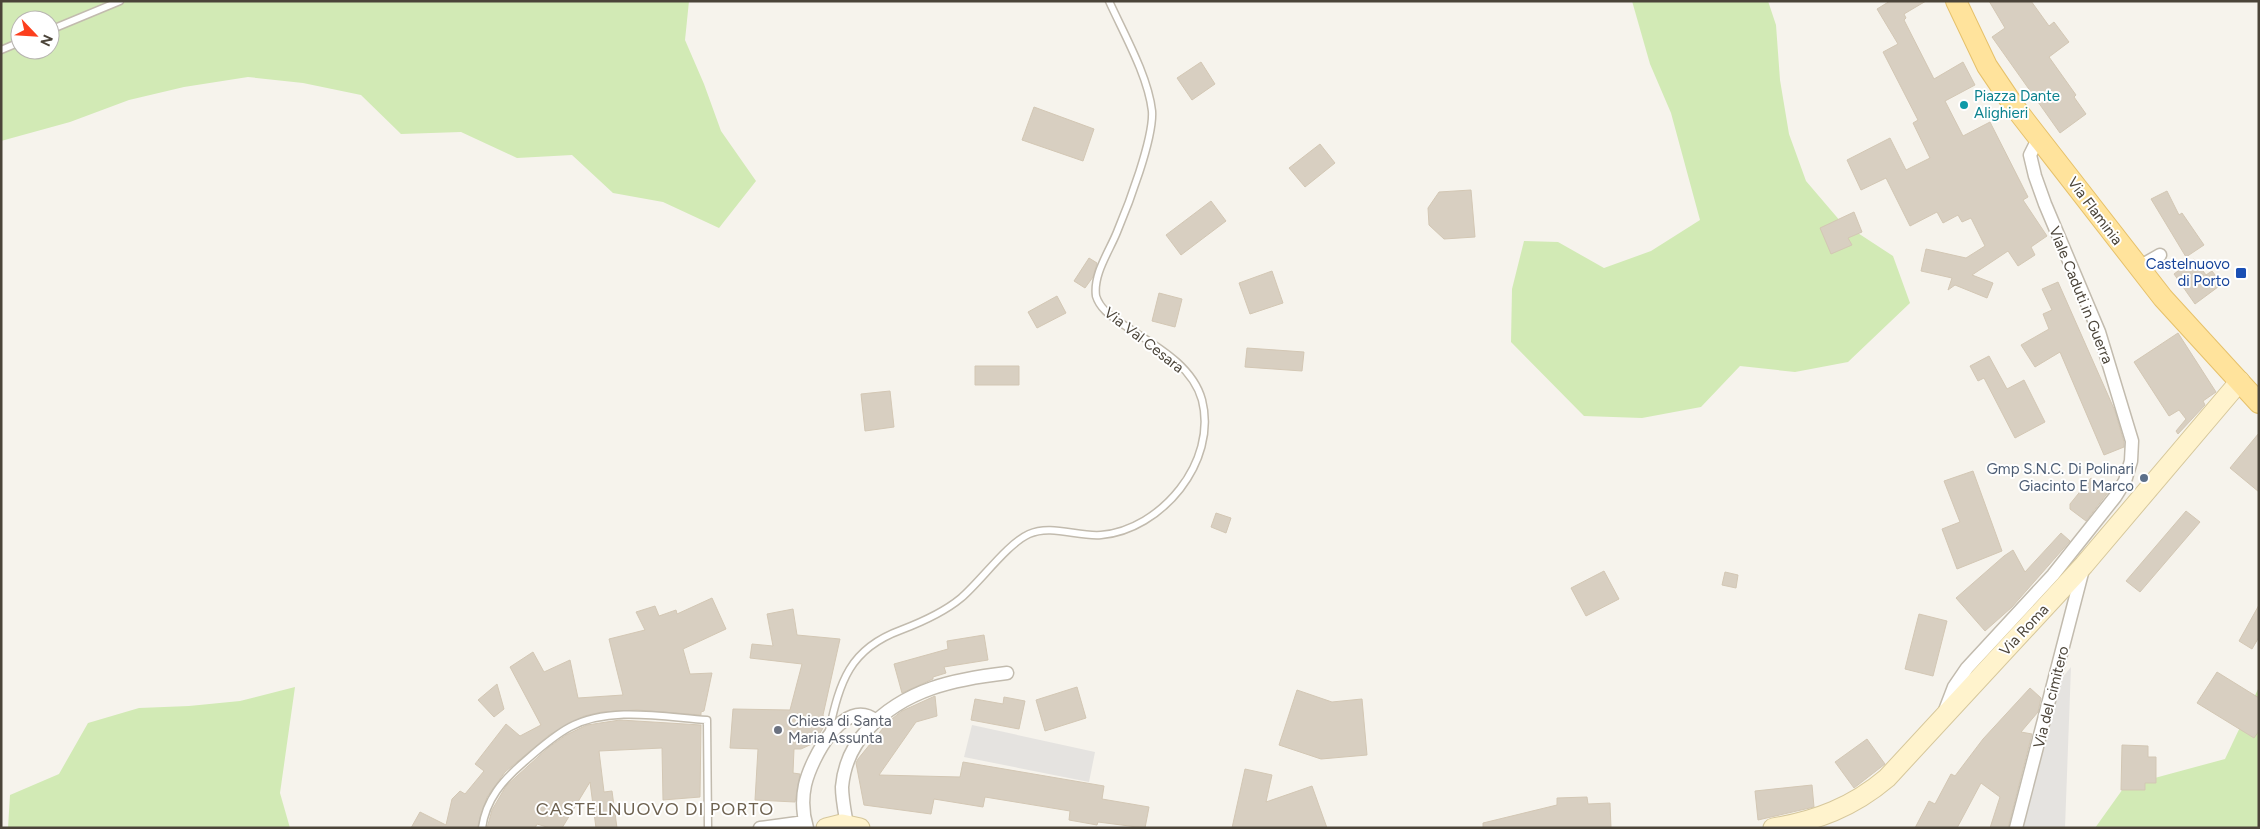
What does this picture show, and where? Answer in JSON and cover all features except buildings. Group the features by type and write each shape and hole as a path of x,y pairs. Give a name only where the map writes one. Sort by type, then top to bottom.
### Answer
{"main road":[{"name":"Via Flaminia","path":"1956,1 1987,66 2016,109 2181,319 2259,403"},
{"name":"Via Roma","path":"1773,828 1803,822 1832,813 1863,797 1887,778 2084,565 2240,381"},
{"path":"826,828 835,824 854,826"}],"street":[{"name":"Viale Caduti in Guerra","path":"1942,720 1951,692 1963,673 2080,543 2122,488 2131,461 2132,441 2099,332 2044,204 2035,176 2030,155 2035,145 2042,140"},
{"path":"2139,267 2160,255"},
{"name":"Via del cimitero","path":"2016,828 2084,565"},
{"path":"854,826 842,795 845,770 856,743 876,721 899,702 917,693 968,678 1007,673"},
{"path":"760,828 806,825 804,797 806,779 828,740 844,719 853,715 866,714 876,721"}],"lane":[{"path":"60,26 120,1"},
{"name":"Via Val Cesara","path":"828,740 842,680 863,652 885,636 920,623 950,606 978,582 1014,545 1031,533 1048,531 1098,536 1121,532 1140,524 1161,510 1174,496 1200,450 1204,418 1202,400 1191,378 1175,360 1109,314 1096,296 1098,278 1119,228 1148,142 1152,120 1145,84 1109,1"},
{"path":"482,828 486,809 504,779 551,739 589,720 631,715 706,720 708,828"}],"green space":[{"path":"1,1 689,1 685,40 721,131 756,181 719,228 663,202 613,193 572,155 517,158 461,132 401,134 361,95 303,83 248,77 184,87 129,100 70,122 1,141"},
{"path":"1632,1 1768,1 1776,25 1780,80 1789,134 1806,181 1841,222 1893,256 1910,303 1848,362 1795,372 1740,366 1701,407 1642,418 1584,416 1511,342 1512,289 1524,241 1558,242 1604,268 1651,251 1700,220 1671,113 1650,64"},
{"path":"295,687 280,793 290,828 8,828 10,795 59,774 88,723 139,708 240,701"},
{"path":"2259,687 2259,828 2095,828 2125,786 2225,759"}],"shaded area":[{"path":"2071,667 2065,828 2021,828 2058,683"},
{"path":"972,725 1095,752 1089,782 964,757"}],"place":[{"name":"Piazza Dante Alighieri","path":"1964,105"},
{"name":"Castelnuovo di Porto","path":"2241,273"},
{"name":"Gmp S.N.C. Di Polinari Giacinto E Marco","path":"2144,478"},
{"name":"Chiesa di Santa Maria Assunta","path":"778,730"}],"district":[{"name":"CASTELNUOVO DI PORTO","path":"655,809"}]}
